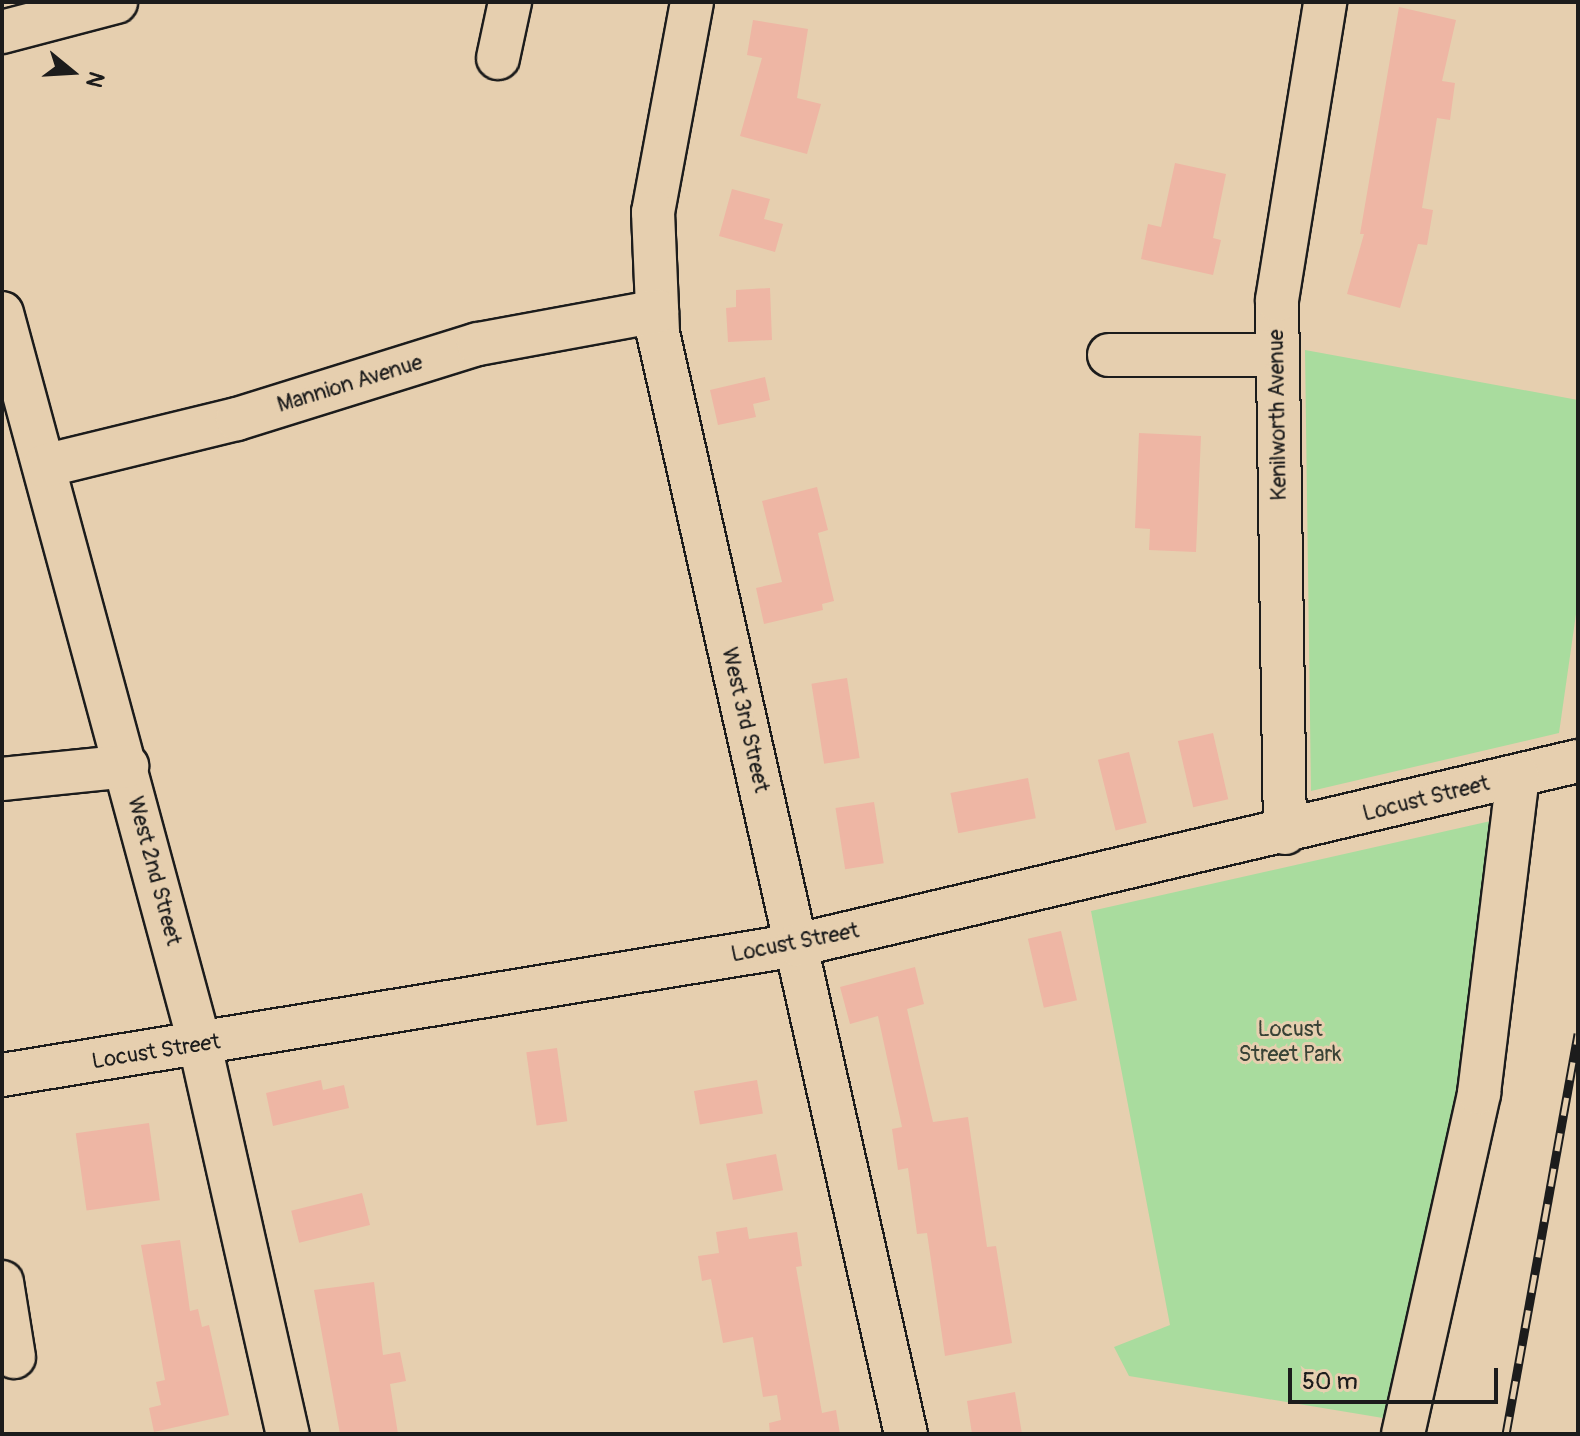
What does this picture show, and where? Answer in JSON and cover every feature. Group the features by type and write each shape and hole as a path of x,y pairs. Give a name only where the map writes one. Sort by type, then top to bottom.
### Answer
{"street":[{"path":"2,32 116,2"},
{"path":"498,58 510,2"},
{"name":"West 3rd Street","path":"692,2 653,212 657,311 698,525 797,945 906,1434"},
{"name":"Kenilworth Avenue","path":"1285,833 1278,355 1283,244 1325,2"},
{"name":"Mannion Avenue","path":"44,466 237,419 478,344 657,311"},
{"name":"West 2nd Street","path":"2,313 200,1045 288,1434"},
{"path":"1109,355 1278,355"},
{"name":"Locust Street","path":"2,1075 797,945 1285,833 1578,761"},
{"path":"2,779 127,766"},
{"path":"1403,1434 1479,1093 1518,776"},
{"path":"2,1282 14,1357"}],"green space":[{"path":"1305,350 1578,400 1578,600 1559,733 1311,791"},
{"name":"Locust Street Park","path":"1504,818 1475,997 1389,1419 1129,1376 1114,1347 1170,1325 1091,911"}],"building":[{"path":"1399,7 1456,20 1442,81 1455,83 1450,120 1437,118 1422,208 1433,210 1427,245 1418,244 1400,308 1347,294 1364,234 1360,234"},
{"path":"753,20 808,29 797,98 821,104 807,154 740,136 762,58 747,55"},
{"path":"1175,163 1226,174 1213,238 1221,240 1213,275 1141,259 1148,224 1161,227"},
{"path":"732,189 770,199 764,219 783,224 775,252 719,236"},
{"path":"770,288 772,340 728,342 726,308 736,307 736,290"},
{"path":"765,377 770,400 753,404 756,417 718,425 710,390"},
{"path":"1139,433 1201,436 1196,552 1149,550 1150,529 1135,528"},
{"path":"817,487 828,530 818,533 834,601 822,604 823,610 764,624 756,588 782,582 762,501"},
{"path":"847,678 860,758 824,764 811,684"},
{"path":"1213,733 1228,799 1193,807 1178,741"},
{"path":"1129,752 1147,823 1116,831 1098,760"},
{"path":"1028,778 1036,818 958,833 950,793"},
{"path":"874,802 884,863 845,869 835,808"},
{"path":"1061,931 1077,1000 1044,1008 1028,939"},
{"path":"915,967 924,1004 907,1009 933,1122 968,1117 987,1247 996,1246 1012,1343 945,1356 927,1233 917,1234 908,1168 898,1170 892,1129 902,1127 878,1016 850,1024 840,987"},
{"path":"557,1048 567,1121 537,1126 526,1052"},
{"path":"321,1080 323,1090 344,1085 349,1108 273,1126 266,1093"},
{"path":"757,1080 763,1113 700,1125 694,1091"},
{"path":"149,1123 160,1200 87,1211 76,1133"},
{"path":"776,1154 783,1190 733,1200 726,1164"},
{"path":"362,1193 370,1225 299,1243 291,1211"},
{"path":"747,1227 749,1239 797,1232 802,1266 796,1267 822,1413 836,1410 840,1434 770,1434 769,1423 781,1420 777,1395 763,1397 753,1337 723,1343 711,1279 702,1281 698,1256 719,1253 716,1232"},
{"path":"180,1240 190,1311 198,1309 202,1327 209,1325 229,1415 154,1432 149,1408 161,1405 156,1382 165,1380 141,1245"},
{"path":"374,1282 383,1355 400,1352 406,1381 390,1384 398,1434 340,1434 314,1290"},
{"path":"1015,1392 1022,1434 972,1434 967,1401"}],"railway":[{"path":"1506,1434 1578,1033"}]}
